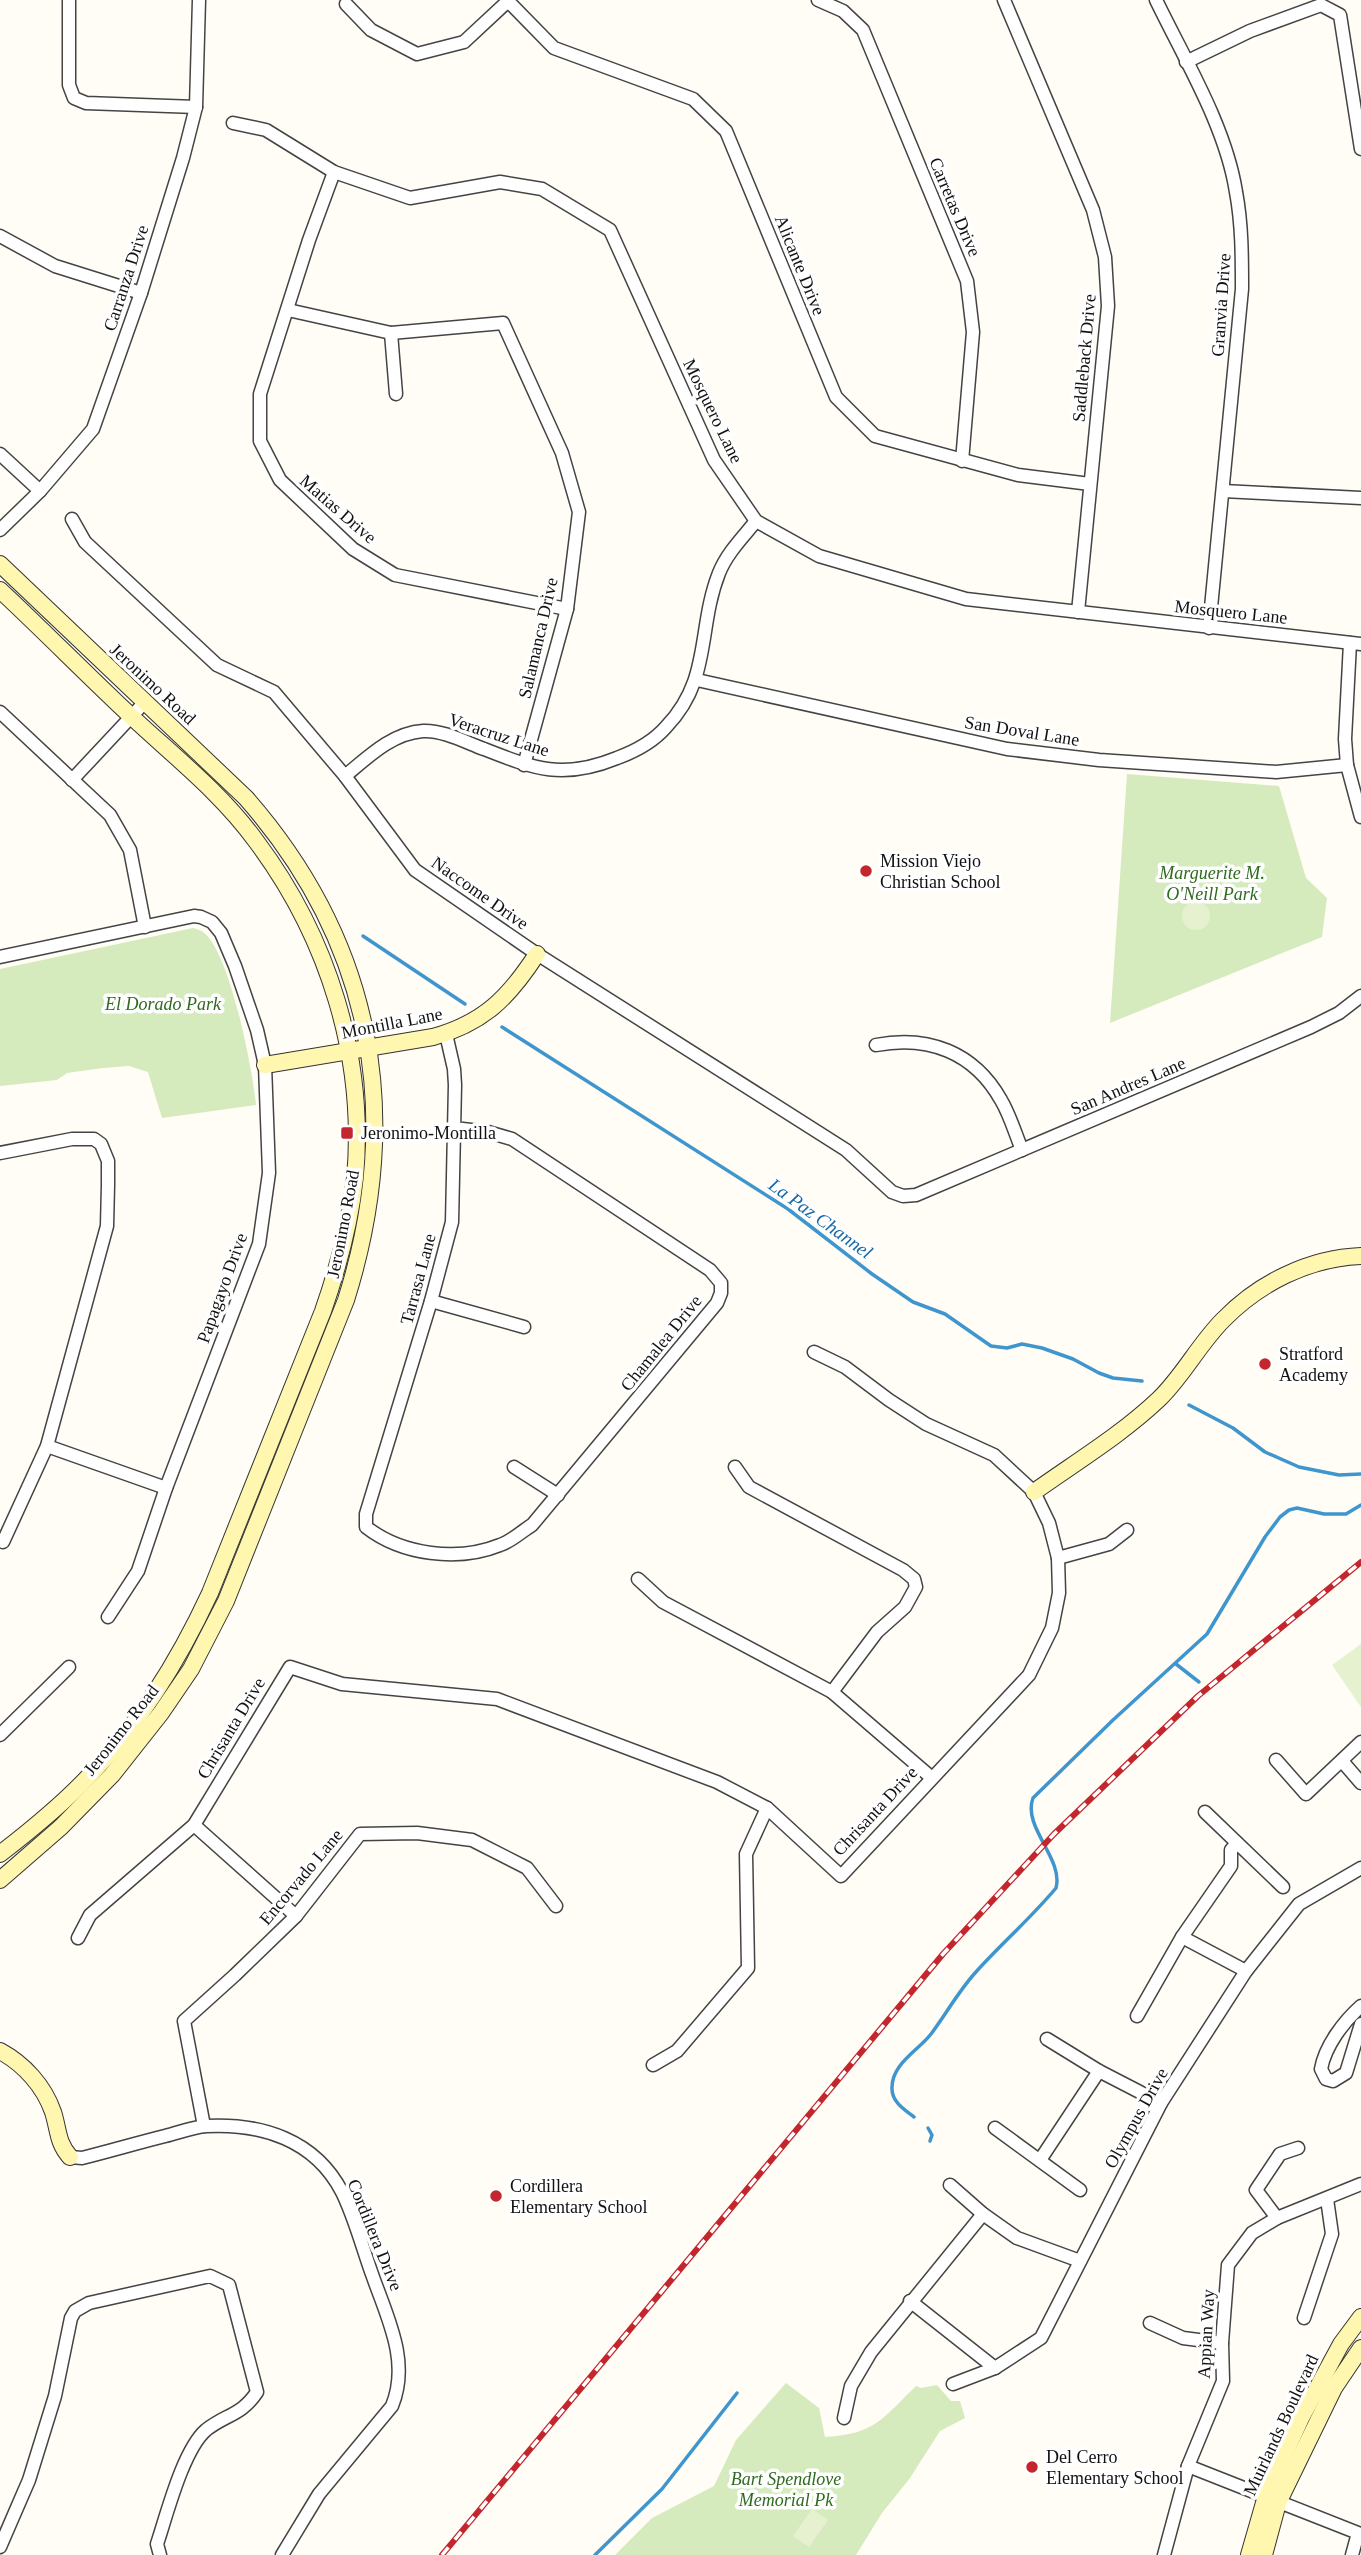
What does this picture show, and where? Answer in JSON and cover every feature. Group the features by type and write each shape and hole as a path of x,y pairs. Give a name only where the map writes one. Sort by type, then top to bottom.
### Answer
{"main road":[{"name":"Jeronimo Road","path":"0,564 246,798 300,869 322,908 344,958 358,1001 369,1048 374,1103 374,1166 360,1257 346,1300 226,1601 191,1669 140,1742 90,1799 0,1880"},
{"name":"Jeronimo Road","path":"0,590 232,812 276,867 321,953 337,999 349,1051 356,1124 355,1178 339,1264 323,1311 210,1593 171,1668 117,1743 57,1808 0,1854"},
{"name":"Montilla Lane","path":"265,1065 446,1034 472,1023 499,1002 512,989 537,954"},
{"path":"1034,1492 1127,1427 1161,1397 1223,1320 1260,1288 1307,1265 1361,1256"},
{"name":"Cordillera Drive","path":"0,2051 15,2060 40,2086 52,2111 61,2146 70,2157"},
{"name":"Muirlands Boulevard","path":"1249,2555 1301,2418 1341,2344 1361,2318"},
{"name":"Muirlands Boulevard","path":"1264,2555 1272,2500 1334,2388 1361,2347"}],"street":[{"path":"69,0 69,85 74,97 86,103 196,107"},
{"name":"Carranza Drive","path":"0,530 40,491 93,429 141,293 196,107 199,0"},
{"name":"Carretas Drive","path":"818,0 842,11 863,30 967,281 973,332 962,461"},
{"name":"Saddleback Drive","path":"1004,0 1093,210 1105,257 1108,306 1078,611"},
{"name":"Granvia Drive","path":"1156,0 1220,134 1236,191 1242,245 1242,289 1209,628"},
{"path":"346,4 371,30 417,54 464,42 508,1"},
{"name":"Alicante Drive","path":"508,1 554,48 693,99 726,131 836,397 875,436 1018,475 1090,484"},
{"path":"1186,62 1250,31 1321,5 1340,15 1361,149"},
{"name":"Mosquero Lane","path":"233,123 266,130 334,172 410,198 500,182 542,189 610,230 714,460 756,521 819,556 966,599 1356,643"},
{"name":"Matias Drive","path":"334,172 309,240 260,394 260,441 280,480 353,549 395,575 566,609"},
{"path":"0,236 55,266 141,293"},
{"path":"288,310 391,333 396,394"},
{"name":"Salamanca Drive","path":"391,333 503,323 562,453 579,512 566,609 524,765"},
{"path":"0,454 40,491"},
{"path":"1223,491 1361,498"},
{"name":"Naccome Drive","path":"72,519 85,542 217,665 274,692 345,776 415,870 537,954 846,1150 892,1192 903,1196"},
{"name":"Veracruz Lane","path":"345,776 388,742 405,734 422,731 449,736 524,765 569,771 626,755 650,742 667,727 688,699 697,680 713,590 720,571 729,554 756,521"},
{"path":"1356,643 1345,739 1347,765 1361,817"},
{"name":"San Doval Lane","path":"697,680 1007,749 1099,760 1276,772 1347,765"},
{"path":"72,780 144,703"},
{"path":"0,712 110,815 128,845 145,928 0,957"},
{"name":"Papagayo Drive","path":"108,1617 138,1571 166,1488 259,1244 269,1173 265,1065 257,1030 235,966 220,933 208,919 194,916 145,928"},
{"name":"San Andres Lane","path":"903,1196 916,1195 1311,1027 1339,1013 1361,996"},
{"name":"Tarrasa Lane","path":"366,1527 366,1514 431,1301 452,1222 454,1069 446,1034"},
{"path":"876,1045 900,1041 923,1042 967,1061 985,1077 1001,1100 1023,1150"},
{"name":"Chamalea Drive","path":"366,1527 376,1535 419,1551 447,1555 502,1545 533,1525 717,1303 721,1293 722,1283 710,1270 512,1139 488,1132 454,1128"},
{"path":"0,1153 88,1138 101,1144 108,1161 107,1226 47,1446 3,1542"},
{"path":"431,1301 524,1327"},
{"path":"814,1352 845,1367 889,1400 926,1423 994,1455 1034,1492"},
{"path":"47,1446 166,1488"},
{"path":"514,1467 558,1495"},
{"path":"736,1467 749,1487 904,1570 914,1579 916,1587 905,1607 877,1632 832,1692"},
{"name":"Chrisanta Drive","path":"78,1938 90,1915 194,1825 290,1667 342,1684 497,1699 717,1782 767,1808 841,1876 1029,1675 1052,1628 1059,1593 1058,1558 1049,1523 1034,1492"},
{"path":"1058,1558 1109,1544 1127,1530"},
{"path":"638,1579 663,1602 832,1692 932,1778"},
{"path":"0,1735 69,1667"},
{"path":"1276,1760 1306,1794 1361,1742"},
{"path":"1342,1761 1361,1783"},
{"path":"653,2065 677,2051 748,1968 746,1854 767,1808"},
{"path":"1205,1812 1283,1887"},
{"path":"194,1825 296,1916"},
{"name":"Encorvado Lane","path":"204,2126 184,2021 296,1916 360,1833 418,1833 472,1840 527,1868 556,1906"},
{"path":"1137,2016 1182,1937 1231,1866 1231,1850 1237,1843"},
{"path":"1231,1866 1237,1867 1252,1858"},
{"name":"Olympus Drive","path":"953,2384 995,2368 1041,2338 1161,2103 1246,1971 1299,1904 1361,1868"},
{"path":"1182,1937 1246,1971"},
{"path":"1361,2006 1351,2014 1322,2059 1321,2069 1326,2079 1333,2081 1346,2073 1361,2024"},
{"path":"1047,2039 1099,2071 1161,2103"},
{"path":"1040,2160 1099,2071"},
{"name":"Cordillera Drive","path":"70,2157 82,2158 204,2126 249,2126 297,2143 321,2162 342,2192 396,2340 400,2367 399,2389 392,2406 319,2494 282,2555"},
{"path":"995,2128 1080,2190"},
{"path":"1277,2218 1256,2190 1280,2154 1298,2148"},
{"name":"Appian Way","path":"1164,2555 1188,2466 1223,2381 1222,2343 1228,2265 1252,2233 1277,2218 1361,2184"},
{"path":"950,2185 983,2214 1017,2238 1080,2261"},
{"path":"1304,2318 1332,2234 1327,2199"},
{"path":"845,2418 851,2386 871,2352 983,2214"},
{"path":"0,2547 29,2480 55,2396 75,2311 89,2303 210,2277 229,2285 257,2392 248,2406 205,2431 187,2457 157,2544 160,2555"},
{"path":"910,2301 995,2368"},
{"path":"1150,2323 1183,2337 1222,2343"},
{"path":"1188,2466 1358,2533 1352,2555"}],"green space":[{"name":"Marguerite M. O'Neill Park","path":"1127,774 1279,786 1306,878 1327,898 1322,937 1110,1023"},
{"path":"1196,902 1206,906 1210,916 1206,926 1196,930 1186,926 1182,916 1186,906"},
{"name":"El Dorado Park","path":"193,928 203,932 213,944 231,986 245,1041 256,1105 162,1118 148,1072 129,1066 67,1073 57,1080 0,1086 0,969"},
{"path":"1361,1644 1361,1707 1332,1665"},
{"name":"Bart Spendlove Memorial Pk","path":"786,2383 819,2408 825,2437 856,2432 876,2423 916,2386 921,2388 937,2385 951,2401 960,2401 965,2418 940,2431 856,2555 615,2555 652,2518 714,2486 736,2440"},
{"path":"812,2509 828,2520 809,2547 793,2536"}],"waterway":[{"name":"La Paz Channel","path":"363,936 465,1004"},
{"name":"La Paz Channel","path":"502,1027 788,1209 913,1302 945,1314 991,1346 1007,1348 1022,1344 1042,1348 1113,1378 1142,1381"},
{"name":"La Paz Channel","path":"1189,1405 1233,1428 1265,1452 1299,1467 1339,1475 1361,1474"},
{"path":"914,2117 894,2098 893,2080 900,2065 931,2034 975,1973 1056,1888 1054,1866 1033,1820 1033,1798 1207,1634 1265,1537 1280,1517 1297,1508 1324,1514 1346,1514 1361,1505"},
{"path":"1176,1664 1199,1682"},
{"path":"928,2128 932,2135 930,2141"},
{"path":"595,2555 662,2489 737,2393"}],"railway":[{"path":"442,2555 943,1954 1054,1834 1198,1696 1361,1562"}],"place":[{"name":"Mission Viejo Christian School","path":"866,871"},
{"name":"Jeronimo-Montilla","path":"347,1133"},
{"name":"Stratford Academy","path":"1265,1364"},
{"name":"Cordillera Elementary School","path":"496,2196"},
{"name":"Del Cerro Elementary School","path":"1032,2467"}]}
